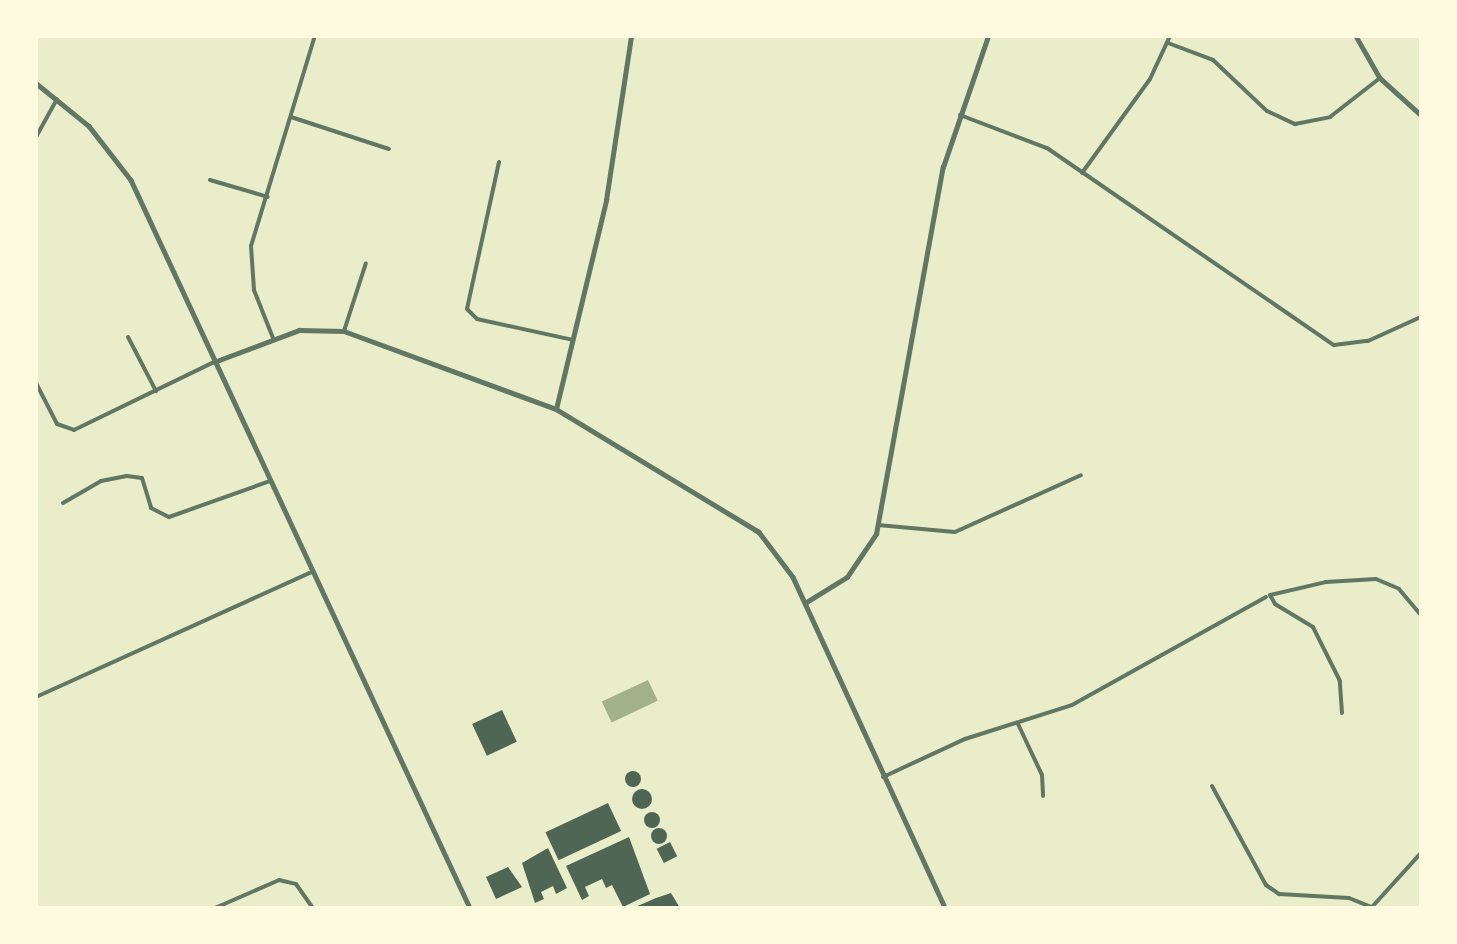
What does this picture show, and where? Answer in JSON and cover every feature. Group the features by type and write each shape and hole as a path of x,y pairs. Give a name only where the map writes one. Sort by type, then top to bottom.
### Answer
{"street":[{"path":"273,338 254,290 250,263 267,197 315,36"},
{"path":"556,409 606,200 631,36"},
{"path":"805,603 854,571 878,525 943,167 988,36"},
{"path":"1082,173 1150,79 1170,36"},
{"path":"1356,36 1380,78 1421,115"},
{"path":"1168,43 1213,60 1267,111 1295,124 1330,117 1380,78"},
{"path":"36,83 57,99 110,148 131,180 470,908"},
{"path":"36,136 57,99"},
{"path":"959,115 1011,130 1082,173 1334,345 1368,341 1421,316"},
{"path":"291,117 389,149"},
{"path":"499,162 467,309 477,319 573,340"},
{"path":"210,180 267,197"},
{"path":"344,331 366,263"},
{"path":"36,383 66,430 156,392 214,362 273,338 311,328 344,331 556,409 759,532 784,561 944,907 938,908"},
{"path":"128,337 156,392"},
{"path":"878,525 955,532 1081,475"},
{"path":"63,503 100,481 127,476 142,478 151,508 169,517 270,481"},
{"path":"36,698 312,572"},
{"path":"883,777 965,739 1044,717 1268,596 1326,582 1376,579 1399,589 1421,615"},
{"path":"1268,596 1275,604 1299,614 1313,627 1340,681 1342,713"},
{"path":"1018,724 1042,775 1043,796"},
{"path":"1212,786 1266,885 1279,894 1349,897 1373,907 1421,853"},
{"path":"215,908 271,882 291,882 313,908"}],"shaded area":[{"path":"648,680 658,701 611,722 602,702"}],"building":[{"path":"502,710 517,742 487,756 472,724"},
{"path":"630,771 636,771 641,779 639,785 630,787 625,782 625,776"},
{"path":"638,789 646,789 652,795 652,803 646,809 638,809 632,803 632,795"},
{"path":"608,803 621,831 559,860 545,832"},
{"path":"649,812 655,812 660,820 658,826 649,828 644,823 644,817"},
{"path":"656,828 662,828 667,836 665,842 656,844 651,839 651,833"},
{"path":"629,837 650,894 623,907 612,885 606,888 602,879 585,887 589,896 582,900 566,866"},
{"path":"670,842 677,856 664,863 657,849"},
{"path":"548,848 567,888 556,894 553,886 541,892 544,899 535,903 522,863"},
{"path":"508,867 522,887 496,899 486,877"},
{"path":"671,893 680,908 633,908 656,898"}]}
